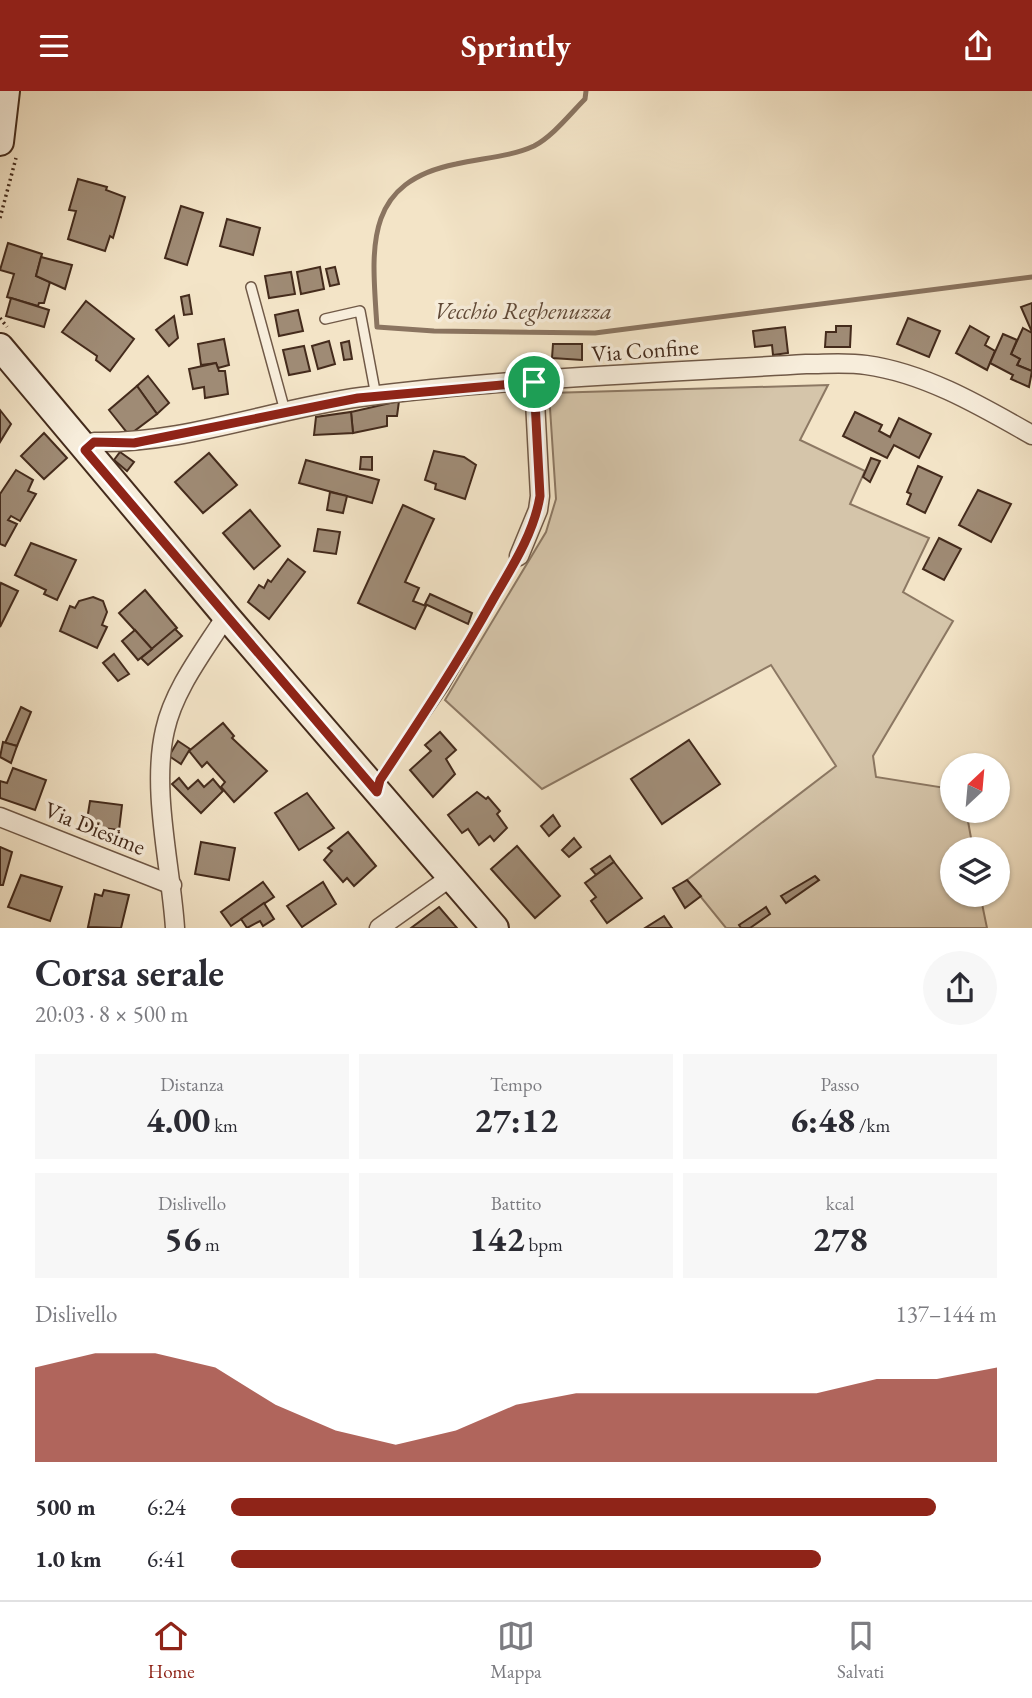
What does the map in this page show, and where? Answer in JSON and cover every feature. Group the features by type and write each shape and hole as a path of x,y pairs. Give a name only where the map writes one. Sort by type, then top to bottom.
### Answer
{"street":[{"path":"1,136 6,91"},
{"path":"1,136 16,91"},
{"path":"0,347 226,616 495,928"},
{"name":"Via Confine","path":"85,450 94,442 134,443 285,411 376,396 534,382 806,364 864,364 898,371 926,382 1032,435"},
{"path":"519,556 538,510 540,496 534,382"},
{"name":"Via Diesime","path":"175,928 159,769 165,728 185,681 226,616"},
{"name":"Via Diesime","path":"0,817 172,885"},
{"path":"379,928 452,877"}],"lane":[{"path":"251,287 285,411"},
{"path":"325,319 360,311 376,396"},
{"path":"377,792 380,780 444,686 519,556"}],"shaded area":[{"path":"828,385 800,440 865,471 850,504 929,538 903,592 953,621 873,756 876,777 940,787 940,823 968,823 971,837 940,837 940,907 983,907 987,928 726,928 687,880 836,766 771,665 542,789 445,700 546,532 556,499 549,393"}],"building":[{"path":"78,179 107,187 106,190 125,197 113,238 110,236 105,251 68,239 76,211 69,210"},
{"path":"181,206 203,213 187,265 165,258"},
{"path":"227,219 260,228 253,255 220,246"},
{"path":"8,243 42,254 36,276 50,282 44,303 39,303 38,306 7,297 14,274 0,270"},
{"path":"41,257 72,265 65,289 36,276"},
{"path":"320,267 324,289 301,294 297,272"},
{"path":"335,267 339,284 330,286 326,269"},
{"path":"291,272 295,294 269,298 265,276"},
{"path":"189,295 192,314 184,315 181,297"},
{"path":"11,298 49,310 44,327 6,316"},
{"path":"86,301 134,339 110,371 96,360 97,356 62,332"},
{"path":"1032,303 1032,332 1021,307"},
{"path":"298,310 303,331 279,336 275,315"},
{"path":"174,316 178,338 169,346 156,330"},
{"path":"908,318 940,331 929,357 897,344"},
{"path":"836,326 851,326 850,347 825,347 826,332 836,332"},
{"path":"970,326 989,337 985,345 995,351 987,370 956,353"},
{"path":"785,327 788,353 773,355 772,345 755,347 753,331"},
{"path":"1023,328 1032,333 1032,371 1017,365 1020,359 1011,354"},
{"path":"1003,334 1017,340 1011,354 1020,359 1017,365 1032,371 1029,387 1011,379 1013,375 990,363"},
{"path":"224,339 229,365 218,368 216,363 201,365 198,344"},
{"path":"329,341 335,364 318,369 312,346"},
{"path":"349,341 352,359 344,360 341,343"},
{"path":"553,344 582,344 582,360 552,358"},
{"path":"304,346 310,371 289,375 283,350"},
{"path":"216,363 219,371 225,371 228,394 205,398 204,387 193,389 189,369"},
{"path":"148,376 169,403 157,414 137,386"},
{"path":"137,386 157,414 129,435 109,410"},
{"path":"399,401 397,416 387,416 387,426 353,433 351,412"},
{"path":"0,410 11,424 0,442"},
{"path":"351,412 353,433 314,435 316,417"},
{"path":"855,412 882,425 879,431 890,437 899,418 931,434 919,458 894,445 887,458 843,436"},
{"path":"44,433 67,458 44,479 21,456"},
{"path":"434,451 464,457 476,465 465,499 435,489 436,484 425,480"},
{"path":"120,452 134,462 127,471 114,460"},
{"path":"209,453 237,485 203,513 175,482"},
{"path":"361,457 372,457 372,470 360,469"},
{"path":"871,458 880,461 870,482 863,477"},
{"path":"306,460 379,480 372,503 299,483"},
{"path":"918,466 942,477 925,513 907,504 911,494 907,492"},
{"path":"16,470 33,480 28,491 36,494 20,521 11,516 8,520 17,524 5,546 0,544 0,494"},
{"path":"978,490 1011,504 991,542 959,525"},
{"path":"330,492 347,496 343,513 327,510"},
{"path":"403,505 434,519 405,582 419,588 413,601 426,606 415,629 358,603"},
{"path":"250,510 280,546 254,569 223,533"},
{"path":"318,529 340,532 336,554 314,551"},
{"path":"939,538 961,549 944,580 923,569"},
{"path":"31,543 76,560 57,600 44,594 46,590 15,575"},
{"path":"288,559 305,572 269,619 248,602 259,585 264,588 268,580 271,582"},
{"path":"1,583 18,591 0,627 0,586"},
{"path":"145,590 177,628 152,649 119,613"},
{"path":"430,594 472,613 468,624 425,604"},
{"path":"93,597 103,601 107,612 102,625 107,627 97,648 60,631 70,606 75,608 79,601"},
{"path":"175,629 182,636 148,665 141,658"},
{"path":"135,630 152,649 138,660 122,641"},
{"path":"114,654 129,674 118,681 103,663"},
{"path":"21,707 31,712 17,746 5,743"},
{"path":"223,723 234,736 232,738 267,771 234,802 221,787 225,782 207,762 202,767 189,751"},
{"path":"440,732 456,750 446,759 455,774 433,797 410,770 431,751 425,745"},
{"path":"689,740 720,784 662,824 631,779"},
{"path":"178,741 190,749 181,764 169,756"},
{"path":"3,742 17,746 11,763 0,757"},
{"path":"13,768 46,780 35,810 0,798 0,781 7,783"},
{"path":"179,778 188,789 198,780 204,787 213,779 223,791 201,813 172,784"},
{"path":"477,792 486,799 488,797 500,811 497,814 507,828 494,841 490,836 479,845 468,829 462,833 448,815"},
{"path":"307,793 334,828 299,850 275,813"},
{"path":"90,801 122,805 119,830 86,826"},
{"path":"553,815 560,826 549,836 541,826"},
{"path":"348,832 376,866 354,886 347,878 343,882 324,860 332,851 328,848"},
{"path":"574,838 581,847 569,857 562,850"},
{"path":"201,842 235,848 229,880 195,874"},
{"path":"517,846 560,896 535,918 491,869"},
{"path":"0,847 12,852 3,885 0,885"},
{"path":"610,856 614,862 596,875 591,869"},
{"path":"614,862 642,898 607,923 591,901 596,897 585,883"},
{"path":"21,875 62,887 50,921 8,907"},
{"path":"815,876 819,880 786,903 781,896"},
{"path":"687,880 701,896 685,908 673,888"},
{"path":"263,882 274,897 231,926 221,912"},
{"path":"323,882 336,904 302,927 287,906"},
{"path":"104,890 129,895 121,928 88,927 95,894 102,896"},
{"path":"264,903 274,919 263,926 260,921 247,928 241,919"},
{"path":"439,907 457,928 411,928"},
{"path":"766,907 770,914 750,928 741,928 739,925"},
{"path":"664,916 672,928 645,928"}],"waterway":[{"name":"Vecchio Reghenuzza","path":"586,91 585,99 548,137 534,146 515,153 425,173 403,187 388,203 379,223 375,246 377,327 434,331 595,333 1032,277"}],"route":[{"path":"534,382 540,496 538,510 519,556 444,686 380,780 377,792 85,450 94,442 134,443 358,398 534,382"}]}
